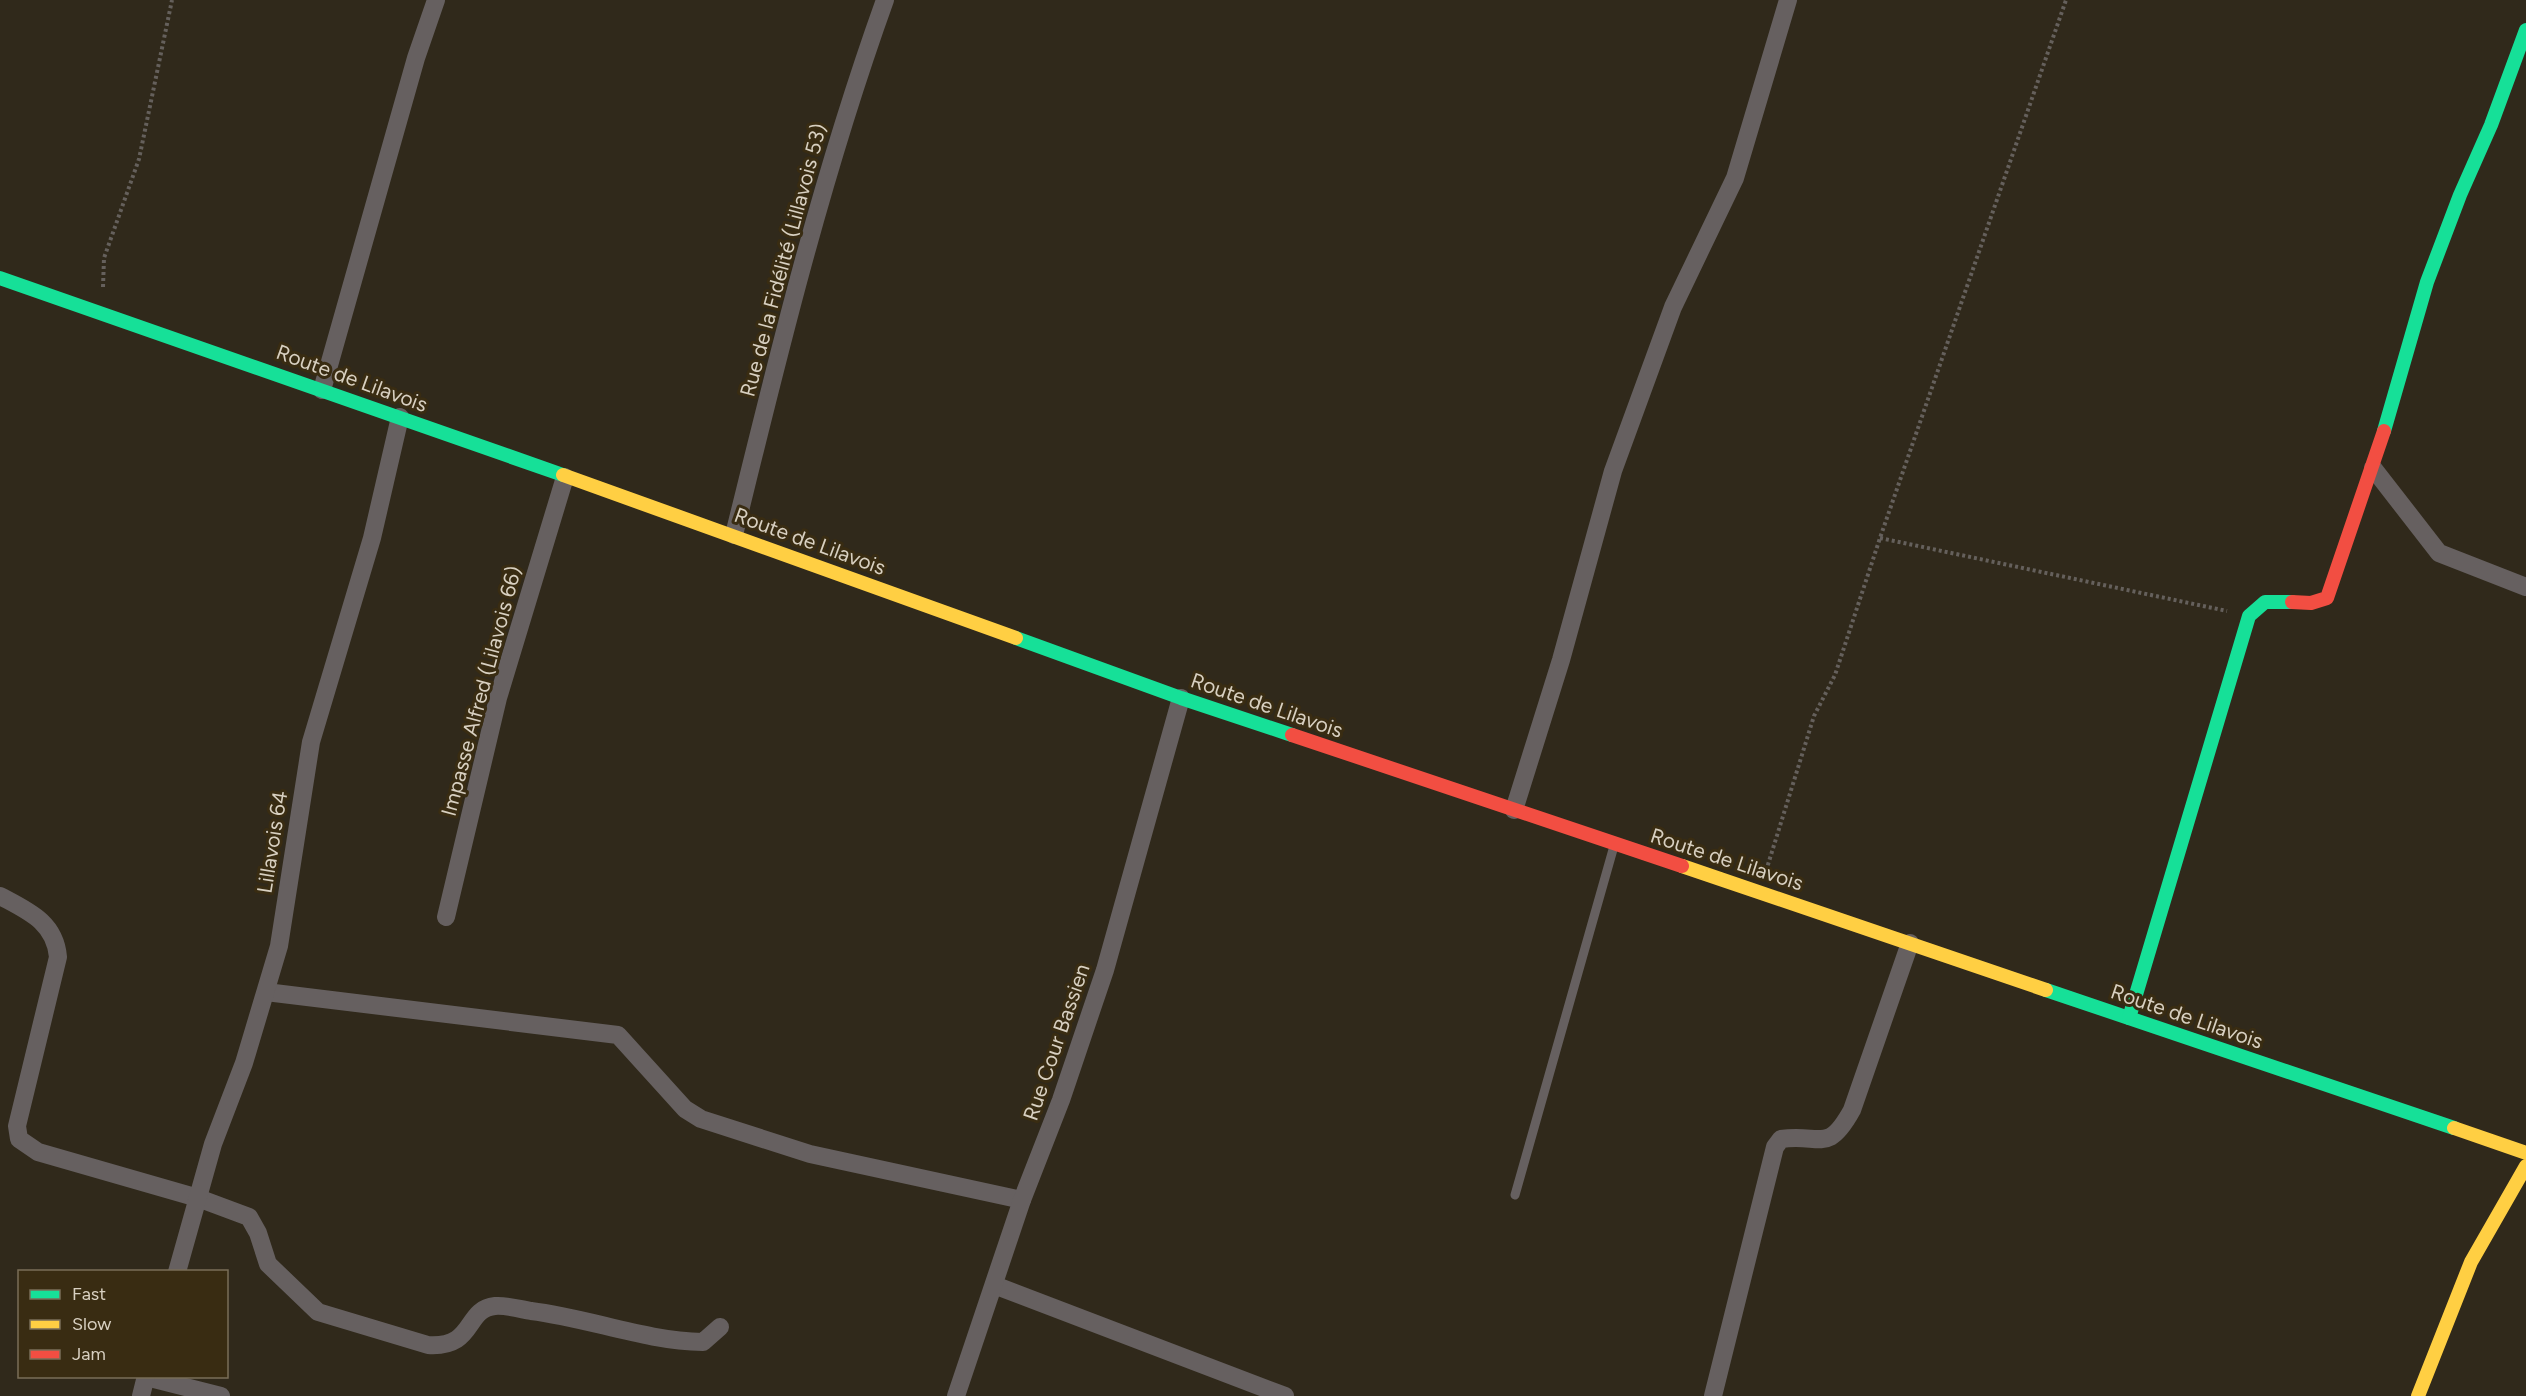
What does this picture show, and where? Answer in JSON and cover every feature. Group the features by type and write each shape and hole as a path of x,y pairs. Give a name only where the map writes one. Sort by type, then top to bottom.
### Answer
{"main road":[{"path":"2129,1018 2248,616 2258,606 2268,601 2318,603 2327,598 2373,468 2427,282 2460,195 2491,125 2526,30"},
{"name":"Route de Lilavois","path":"0,278 400,417 1181,698 2526,1153"},
{"path":"2418,1396 2471,1262 2526,1166"}],"street":[{"path":"322,390 416,58 436,0"},
{"name":"Rue de la Fidélité (Lillavois 53)","path":"734,536 791,301 858,75 885,0"},
{"path":"1514,810 1561,660 1613,471 1674,308 1735,178 1788,0"},
{"name":"Lillavois 64","path":"178,1270 213,1144 244,1063 279,945 311,742 372,538 400,417"},
{"path":"2373,468 2439,553 2526,587"},
{"name":"Impasse Alfred (Lilavois 66)","path":"446,918 498,698 565,477"},
{"name":"Rue Cour Bassien","path":"956,1396 1022,1200 1105,970 1181,698"},
{"path":"0,896 33,914 49,929 57,942 58,957 17,1126 20,1139 38,1152 198,1198 249,1217 258,1233 268,1264 318,1312 428,1345 445,1346 461,1338 478,1313 494,1306 558,1314 674,1342 702,1342 720,1327"},
{"path":"1713,1396 1775,1147 1781,1139 1792,1137 1822,1140 1833,1137 1841,1129 1851,1110 1910,943"},
{"path":"266,992 618,1035 685,1109 700,1119 810,1154 1022,1200"},
{"path":"994,1285 1285,1396"},
{"path":"141,1396 146,1378"},
{"path":"150,1378 221,1396"}],"lane":[{"path":"1515,1196 1615,844"}],"path":[{"path":"97,310 103,290 104,258 139,159 172,0"},
{"path":"1760,892 1814,716 1835,675 2066,0"},
{"path":"1880,538 2248,616"}],"traffic: fast":[{"path":"2384,431 2427,282 2460,195 2491,125 2526,30"},
{"path":"0,278 563,475"},
{"path":"2129,1018 2249,616 2265,602 2292,602"},
{"path":"1016,638 1181,698 1292,735"},
{"path":"2046,990 2454,1128"}],"traffic: slow":[{"path":"563,475 1016,638"},
{"path":"1682,866 2046,990"},
{"path":"2454,1128 2526,1153"},
{"path":"2418,1396 2471,1262 2526,1166"}],"traffic: jam":[{"path":"2292,602 2311,603 2327,598 2384,431"},
{"path":"1292,735 1682,866"}]}
